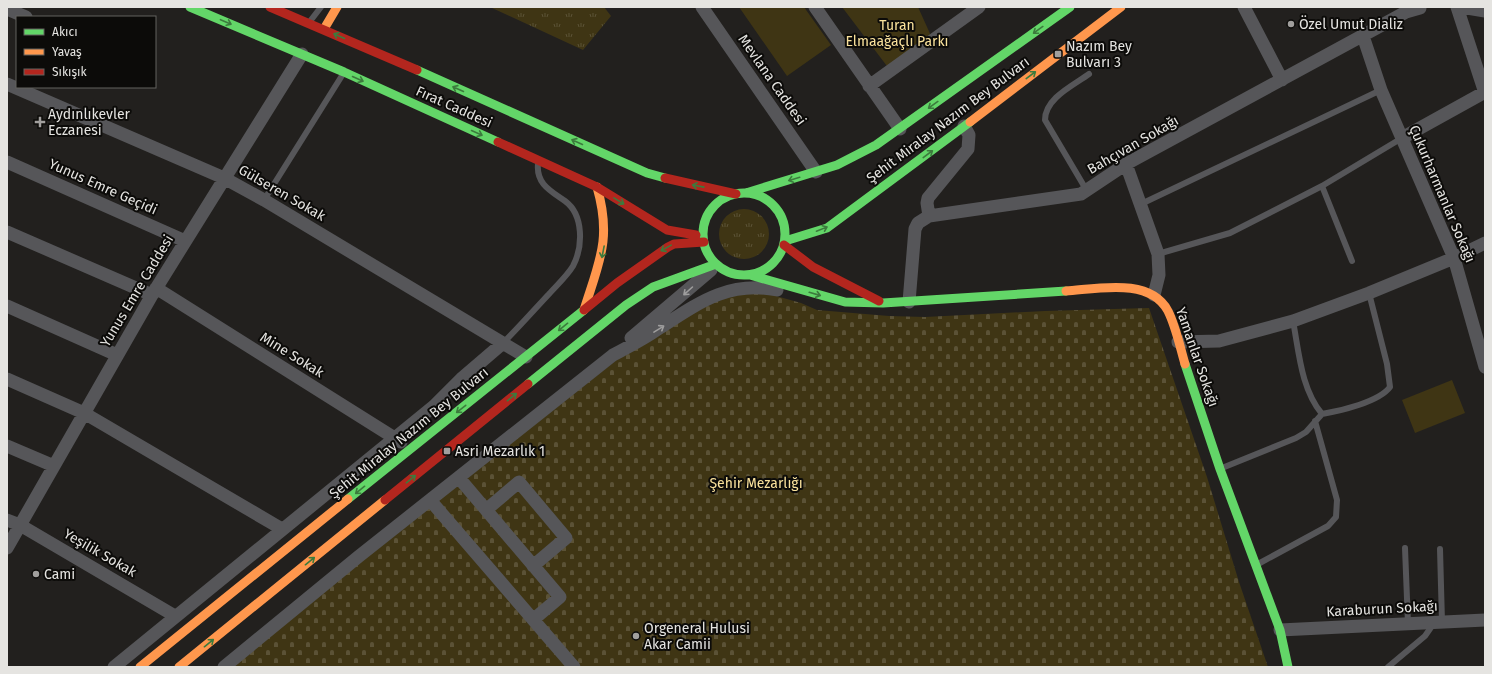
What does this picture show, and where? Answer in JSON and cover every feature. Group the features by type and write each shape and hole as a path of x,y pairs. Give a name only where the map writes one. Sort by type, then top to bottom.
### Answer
{"main road":[{"name":"Fırat Caddesi","path":"190,7 344,72 596,187 667,230 703,239"},
{"name":"Fırat Caddesi","path":"270,7 324,29 647,173 736,194"},
{"path":"324,29 337,7"},
{"name":"Şehit Miralay Nazım Bey Bulvarı","path":"746,193 816,172 856,157 900,129 1070,7"},
{"name":"Şehit Miralay Nazım Bey Bulvarı","path":"785,243 827,228 1121,7"},
{"path":"584,310 602,260 606,234 604,210 596,187"},
{"path":"750,275 760,272 772,265 780,254 785,243 785,225 778,210 766,199 746,193 736,194 724,198 714,206 707,217 703,239 709,256 717,265 735,274 750,275 845,302 883,304 1118,288 1144,290 1154,295"},
{"name":"Şehit Miralay Nazım Bey Bulvarı","path":"140,667 616,283 668,247 674,244 703,239"},
{"path":"785,243 813,267 883,304"},
{"path":"179,667 626,305 653,287 717,265"},
{"name":"Yamanlar Sokağı","path":"1154,295 1163,302 1168,312 1220,469 1280,630 1288,667"}],"street":[{"name":"Mevlana Caddesi","path":"702,7 816,172"},
{"path":"815,7 900,129"},
{"path":"869,86 979,7"},
{"path":"1244,7 1282,80"},
{"name":"Bahçıvan Sokağı","path":"929,216 1075,196 1087,191 1126,164 1406,12 1421,7"},
{"path":"1402,138 1485,92 1457,7"},
{"path":"1460,7 1485,11"},
{"path":"7,9 24,16"},
{"name":"Çukurharmanlar Sokağı","path":"1363,36 1381,90 1454,258 1482,341 1485,367"},
{"name":"Yunus Emre Caddesi","path":"7,548 154,292 302,54"},
{"name":"Gülseren Sokak","path":"16,88 224,178 264,200 526,357"},
{"path":"909,302 915,229 918,223 929,216 927,203 928,198 968,149 969,135 964,126"},
{"name":"Yunus Emre Geçidi","path":"7,162 185,241"},
{"path":"1126,164 1158,254 1159,275 1154,295"},
{"name":"Mine Sokak","path":"7,232 154,292 412,448"},
{"path":"1178,342 1219,341 1293,321 1369,293 1454,258 1485,243"},
{"path":"613,356 617,349 717,265"},
{"path":"224,667 358,557 613,356 657,330 689,308 716,296 748,288 759,287 783,291 797,289"},
{"path":"7,306 118,355"},
{"path":"114,667 434,406 461,379 504,343"},
{"path":"7,380 84,413 282,529"},
{"path":"7,446 54,466"},
{"path":"459,478 560,597 534,619"},
{"path":"486,510 519,482 566,538 533,566"},
{"path":"430,500 574,667"},
{"name":"Yeşilik Sokak","path":"7,520 20,525 175,616"},
{"name":"Karaburun Sokağı","path":"1280,630 1485,620"}],"lane":[{"path":"309,23 321,7"},
{"path":"264,200 344,72"},
{"path":"1087,191 1046,120 1045,114 1046,108 1053,100 1089,74"},
{"path":"1141,204 1381,90"},
{"path":"1158,254 1230,233 1322,186 1402,138"},
{"path":"504,343 567,273 578,252 580,230 575,215 567,203 543,184 538,175 538,160"},
{"path":"1322,186 1352,261"},
{"path":"1220,469 1296,438 1306,432 1322,414 1362,404 1379,396 1390,387 1387,364 1369,293"},
{"path":"1293,321 1306,385 1316,407 1322,414"},
{"path":"1256,565 1328,526 1336,517 1337,500 1315,421"},
{"path":"1405,548 1408,624"},
{"path":"1388,667 1438,623 1440,549"}],"green space":[{"path":"490,7 604,7 611,16 583,50"},
{"path":"739,7 804,7 831,45 787,76"},
{"name":"Turan Elmaağaçlı Parkı","path":"842,7 918,7 932,38 893,74"},
{"path":"744,209 753,211 764,220 769,234 767,243 758,254 744,259 735,257 724,248 719,234 721,225 730,214"},
{"name":"Şehir Mezarlığı","path":"723,294 769,294 801,303 817,310 889,316 925,317 1149,308 1207,477 1239,582 1268,667 226,667 670,318"},
{"path":"1452,380 1465,413 1415,433 1402,400"}],"traffic: fast":[{"path":"190,7 344,72 498,142"},
{"path":"746,193 837,165 876,145 1070,7"},
{"path":"417,70 647,173 665,178"},
{"path":"785,241 827,228 970,122"},
{"path":"744,193 760,196 773,205 782,218 785,234 782,250 773,263 760,272 744,275 728,272 715,263 706,250 703,234 706,218 715,205 728,196 744,193"},
{"path":"528,384 626,305 653,287 716,264"},
{"path":"750,275 845,302 883,303 1066,291"},
{"path":"348,499 584,310"},
{"path":"1185,364 1220,469 1280,630 1288,667"}],"traffic: slow":[{"path":"324,29 337,7"},
{"path":"970,122 1121,7"},
{"path":"584,310 602,250 603,221 597,187"},
{"path":"1066,291 1107,287 1136,289 1149,293 1160,300 1168,311 1176,330 1185,364"},
{"path":"140,667 348,499"},
{"path":"179,667 385,500"}],"traffic: jam":[{"path":"270,7 417,70"},
{"path":"498,142 597,187 667,230 696,235"},
{"path":"665,178 736,194"},
{"path":"584,310 617,283 668,247 674,244 704,242"},
{"path":"784,245 813,267 879,301"},
{"path":"385,500 528,384"}],"place":[{"name":"Özel Umut Dializ","path":"1291,24"},
{"name":"Nazım Bey Bulvarı 3","path":"1058,54"},
{"name":"Aydınlıkevler Eczanesi","path":"40,122"},
{"name":"Asri Mezarlık 1","path":"447,451"},
{"name":"Cami","path":"36,574"},
{"name":"Orgeneral Hulusi Akar Camii","path":"636,636"}]}
